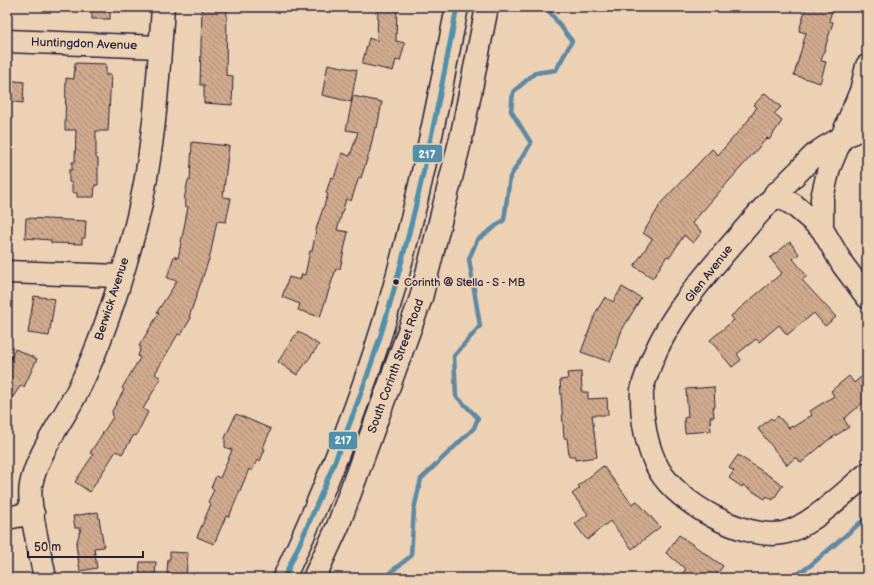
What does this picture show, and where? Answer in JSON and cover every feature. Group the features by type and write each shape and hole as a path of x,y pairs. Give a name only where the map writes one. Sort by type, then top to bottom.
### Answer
{"street":[{"name":"Berwick Avenue","path":"45,578 33,513 31,486 39,461 80,386 102,335 135,228 154,130 163,7"},
{"name":"South Corinth Street Road","path":"284,578 333,464 368,376 391,299 432,137 457,7"},
{"name":"South Corinth Street Road","path":"314,578 338,526 421,298 460,141 487,7"},
{"name":"Huntingdon Avenue","path":"7,41 160,47"},
{"path":"822,229 822,198 828,168 861,91 867,66"},
{"name":"Glen Avenue","path":"867,126 842,137 818,152 775,194 704,278 669,329 652,357 642,389 644,426 650,448 660,471 679,493 701,510 726,523 759,533 784,533 805,523 822,512 867,474"},
{"path":"775,194 794,205 822,229 843,265 867,297"},
{"path":"7,272 120,276"},
{"path":"7,518 33,513"}],"building":[{"path":"92,7 110,7 110,19 92,19"},
{"path":"202,7 227,7 226,75 233,76 232,105 204,103 204,85 200,85"},
{"path":"378,7 397,7 396,41 405,43 400,61 396,60 393,71 362,64 369,38 377,41"},
{"path":"806,7 833,7 829,21 833,22 821,61 826,62 820,83 794,75 806,33 799,31"},
{"path":"75,63 106,64 106,75 111,75 108,131 96,131 98,185 95,185 94,197 77,197 77,193 72,192 72,183 69,182 69,170 72,170 72,162 75,162 76,130 65,130 66,78 74,79"},
{"path":"328,64 357,70 351,102 322,95"},
{"path":"7,80 24,82 23,103 7,101"},
{"path":"765,93 781,107 774,114 782,121 769,140 767,138 692,223 702,232 693,243 684,235 670,257 667,256 653,278 634,266 652,239 643,233 659,207 658,206 712,149 718,155 747,122 757,107 754,105"},
{"path":"353,96 382,102 377,128 375,127 370,150 361,178 359,177 351,201 346,199 337,230 348,232 340,269 336,269 320,317 298,310 300,304 282,297 289,277 300,280 302,274 305,275 317,226 328,194 326,193 331,177 334,178 342,153 350,156 358,132 346,130"},
{"path":"192,142 229,146 223,197 231,198 226,222 217,221 210,256 189,317 191,318 181,335 178,334 155,374 161,378 143,409 148,412 136,436 134,435 122,454 116,451 90,492 75,482 93,455 90,453 113,417 112,411 124,390 122,388 140,358 138,356 141,347 139,346 159,313 157,312 177,281 167,278 174,256 178,258 188,207 185,206 186,200 184,200 188,180 190,181"},
{"path":"26,218 86,221 85,238 82,238 82,244 51,243 51,240 25,238"},
{"path":"790,242 799,254 793,259 807,276 802,280 836,317 825,326 814,313 787,335 779,325 759,342 756,339 737,354 741,360 732,367 710,340 734,320 731,316 782,273 770,258"},
{"path":"622,287 641,298 622,330 610,362 581,352 596,312 605,297 613,302"},
{"path":"34,296 55,299 49,336 28,333"},
{"path":"298,331 319,345 297,375 278,362"},
{"path":"15,349 37,359 24,387 21,385 7,406 7,368"},
{"path":"581,372 582,392 588,392 588,399 607,398 608,415 592,415 597,457 575,460 575,456 569,456 567,438 564,438 560,380 568,379 567,373"},
{"path":"867,372 867,399 844,419 849,427 827,441 801,463 796,457 787,465 758,429 771,418 773,420 778,416 789,428 792,426 793,427 812,415 810,411 834,396 831,391 849,376 854,383"},
{"path":"714,387 715,407 713,407 714,417 710,417 711,431 685,433 684,418 688,417 686,389"},
{"path":"236,414 271,429 263,448 265,449 260,461 257,460 252,471 249,469 229,517 226,516 214,544 197,537 211,504 208,502 214,490 211,488 216,476 220,478 232,450 225,447 225,438"},
{"path":"738,455 783,485 773,500 767,496 765,499 743,485 742,487 729,478 734,471 729,468"},
{"path":"603,466 632,504 637,501 660,527 632,549 610,521 587,540 575,524 588,514 572,494 580,488 578,486"},
{"path":"98,512 104,547 94,548 97,568 80,571 76,545 81,528 75,528 73,516"},
{"path":"679,535 723,566 714,578 679,578 686,569 666,553"},
{"path":"170,552 188,553 186,575 167,574"},
{"path":"140,562 156,562 155,576 139,576"}],"waterway":[{"path":"383,578 411,556 414,509 421,479 474,428 478,418 456,396 454,356 480,326 469,259 477,240 504,220 510,177 531,143 511,111 513,92 535,73 556,70 572,41 546,7"},
{"path":"792,578 811,565 867,517"}],"transit line":[{"name":"217","path":"284,578 337,457 381,334 414,213 457,7"}],"place":[{"name":"Corinth @ Stella - S - MB","path":"396,282"}]}
